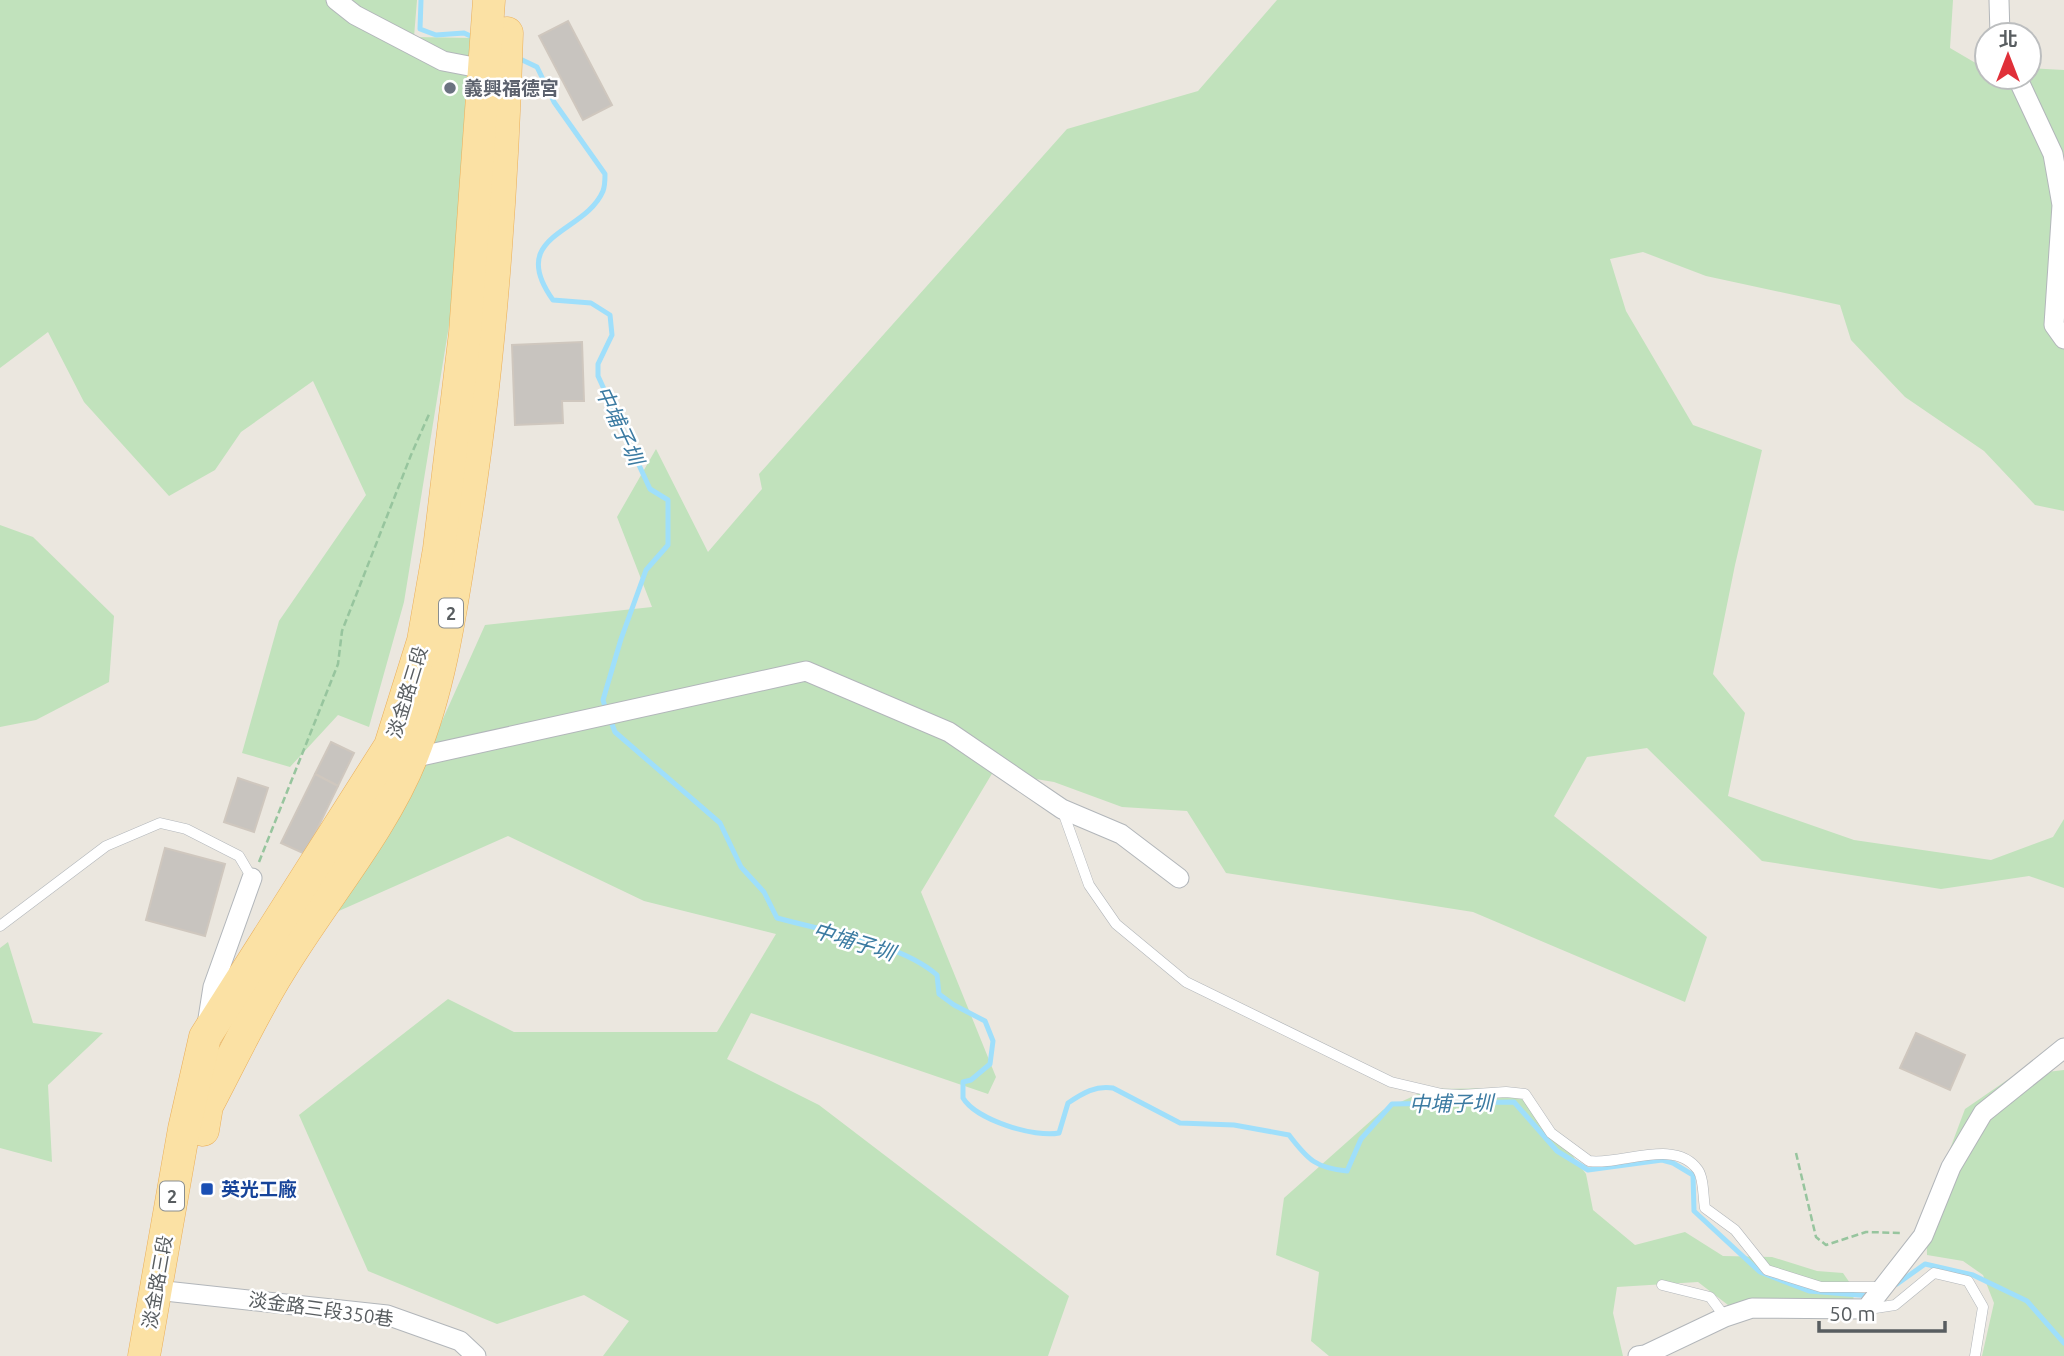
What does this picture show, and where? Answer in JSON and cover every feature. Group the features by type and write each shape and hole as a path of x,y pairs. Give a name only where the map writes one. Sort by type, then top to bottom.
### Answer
{"main road":[{"name":"淡金路三段","path":"166,1356 167,1290 184,1129 205,1037 401,752 431,703 445,650 475,463 486,369 495,46 509,0"},
{"name":"淡金路三段","path":"144,1356 167,1290 207,1106 279,971 384,812 401,752"}],"street":[{"path":"336,0 355,15 443,61 495,46"},
{"path":"1999,0 2000,21"},
{"path":"2024,91 2053,154 2062,205 2053,326 2064,339"},
{"path":"401,752 806,671 949,732 1062,809 1121,834 1179,878"},
{"path":"207,1106 205,1037 213,987 252,878"},
{"path":"1637,1356 1645,1355 1725,1317 1752,1308 1866,1310 1923,1236 1951,1167 1983,1113 2064,1048"},
{"name":"淡金路三段350巷","path":"167,1290 387,1314 460,1341 476,1356"}],"lane":[{"path":"1062,809 1089,886 1116,924 1186,982 1391,1082 1442,1094 1525,1094 1551,1133 1588,1161 1661,1154 1687,1159 1700,1172 1705,1208 1735,1230 1767,1270 1821,1287 1884,1287"},
{"path":"0,926 106,846 160,824 186,829 239,856 252,878"},
{"path":"1866,1310 1895,1305 1934,1273 1968,1281 1983,1307 1975,1356"},
{"path":"1662,1286 1710,1297 1725,1317"}],"path":[{"path":"252,878 338,664 342,631 433,406"},
{"path":"1796,1153 1816,1237 1826,1245 1866,1232 1908,1233 1914,1248"}],"green space":[{"path":"0,0 417,0 414,37 474,38 466,95 451,313 404,602 369,727 338,715 290,767 242,753 279,621 366,495 313,381 241,432 215,470 169,496 84,402 48,332 0,368"},
{"path":"1277,0 1953,0 1950,48 1973,61 1973,91 2043,91 2043,69 2064,70 2064,511 2035,505 1984,451 1905,397 1851,340 1840,305 1706,276 1643,252 1610,259 1626,311 1693,425 1762,450 1713,674 1745,713 1728,796 1854,840 1991,860 2053,837 2064,819 2064,888 2029,876 1941,889 1762,861 1647,748 1587,757 1554,816 1707,937 1685,1002 1473,912 1226,873 1187,811 1122,807 1054,782 993,772 921,892 996,1077 988,1094 751,1013 727,1059 819,1105 1069,1296 1048,1356 603,1356 629,1321 584,1295 497,1324 368,1271 299,1115 448,999 514,1032 717,1032 776,934 644,901 508,836 332,914 421,768 485,625 652,607 617,517 656,449 708,552 762,489 759,474 1067,129 1198,91"},
{"path":"0,525 33,537 114,616 109,682 36,720 0,727"},
{"path":"8,942 33,1023 103,1033 48,1085 52,1162 0,1148 0,948"},
{"path":"2064,1070 2064,1356 1982,1356 1994,1303 1983,1275 1963,1261 1927,1255 1926,1213 1965,1109 2013,1076"},
{"path":"1513,1088 1559,1137 1586,1174 1593,1210 1635,1245 1685,1232 1723,1256 1772,1257 1817,1271 1843,1273 1854,1289 1853,1307 1728,1305 1698,1282 1617,1287 1613,1313 1623,1356 1329,1356 1311,1341 1319,1272 1276,1255 1284,1198 1383,1110 1429,1089"}],"building":[{"path":"568,21 612,105 583,120 539,36"},
{"path":"582,342 584,401 562,401 563,423 515,425 512,345"},
{"path":"331,742 354,753 338,786 315,774"},
{"path":"315,774 338,786 305,854 281,843"},
{"path":"238,778 268,788 254,832 224,822"},
{"path":"165,848 225,864 205,936 146,920"},
{"path":"1916,1033 1965,1055 1950,1090 1900,1068"}],"waterway":[{"name":"中埔子圳","path":"421,0 420,29 436,35 464,33 477,39"},
{"name":"中埔子圳","path":"518,58 537,67 554,102 605,174 603,191 594,205 543,248 538,261 541,278 553,300 591,303 610,315 612,335 598,364 598,376 650,489 668,500 668,545 646,570 603,700 606,710"},
{"name":"中埔子圳","path":"610,719 615,732 720,823 741,867 764,892 777,918 861,939 903,954 937,975 939,994 985,1021 993,1041 990,1064 971,1080 963,1082 963,1098 970,1106 993,1120 1036,1133 1059,1133 1068,1103 1084,1093 1107,1087 1180,1123 1234,1125 1289,1135 1302,1151 1320,1165 1347,1171 1361,1139 1392,1104 1514,1102 1557,1151 1588,1170 1662,1160 1693,1175 1694,1211 1760,1272 1809,1291 1871,1296"},
{"name":"中埔子圳","path":"1897,1284 1925,1264 1973,1275 2027,1301 2064,1343"}],"place":[{"name":"義興福德宮","path":"450,88"},
{"name":"英光工廠","path":"207,1189"}]}
